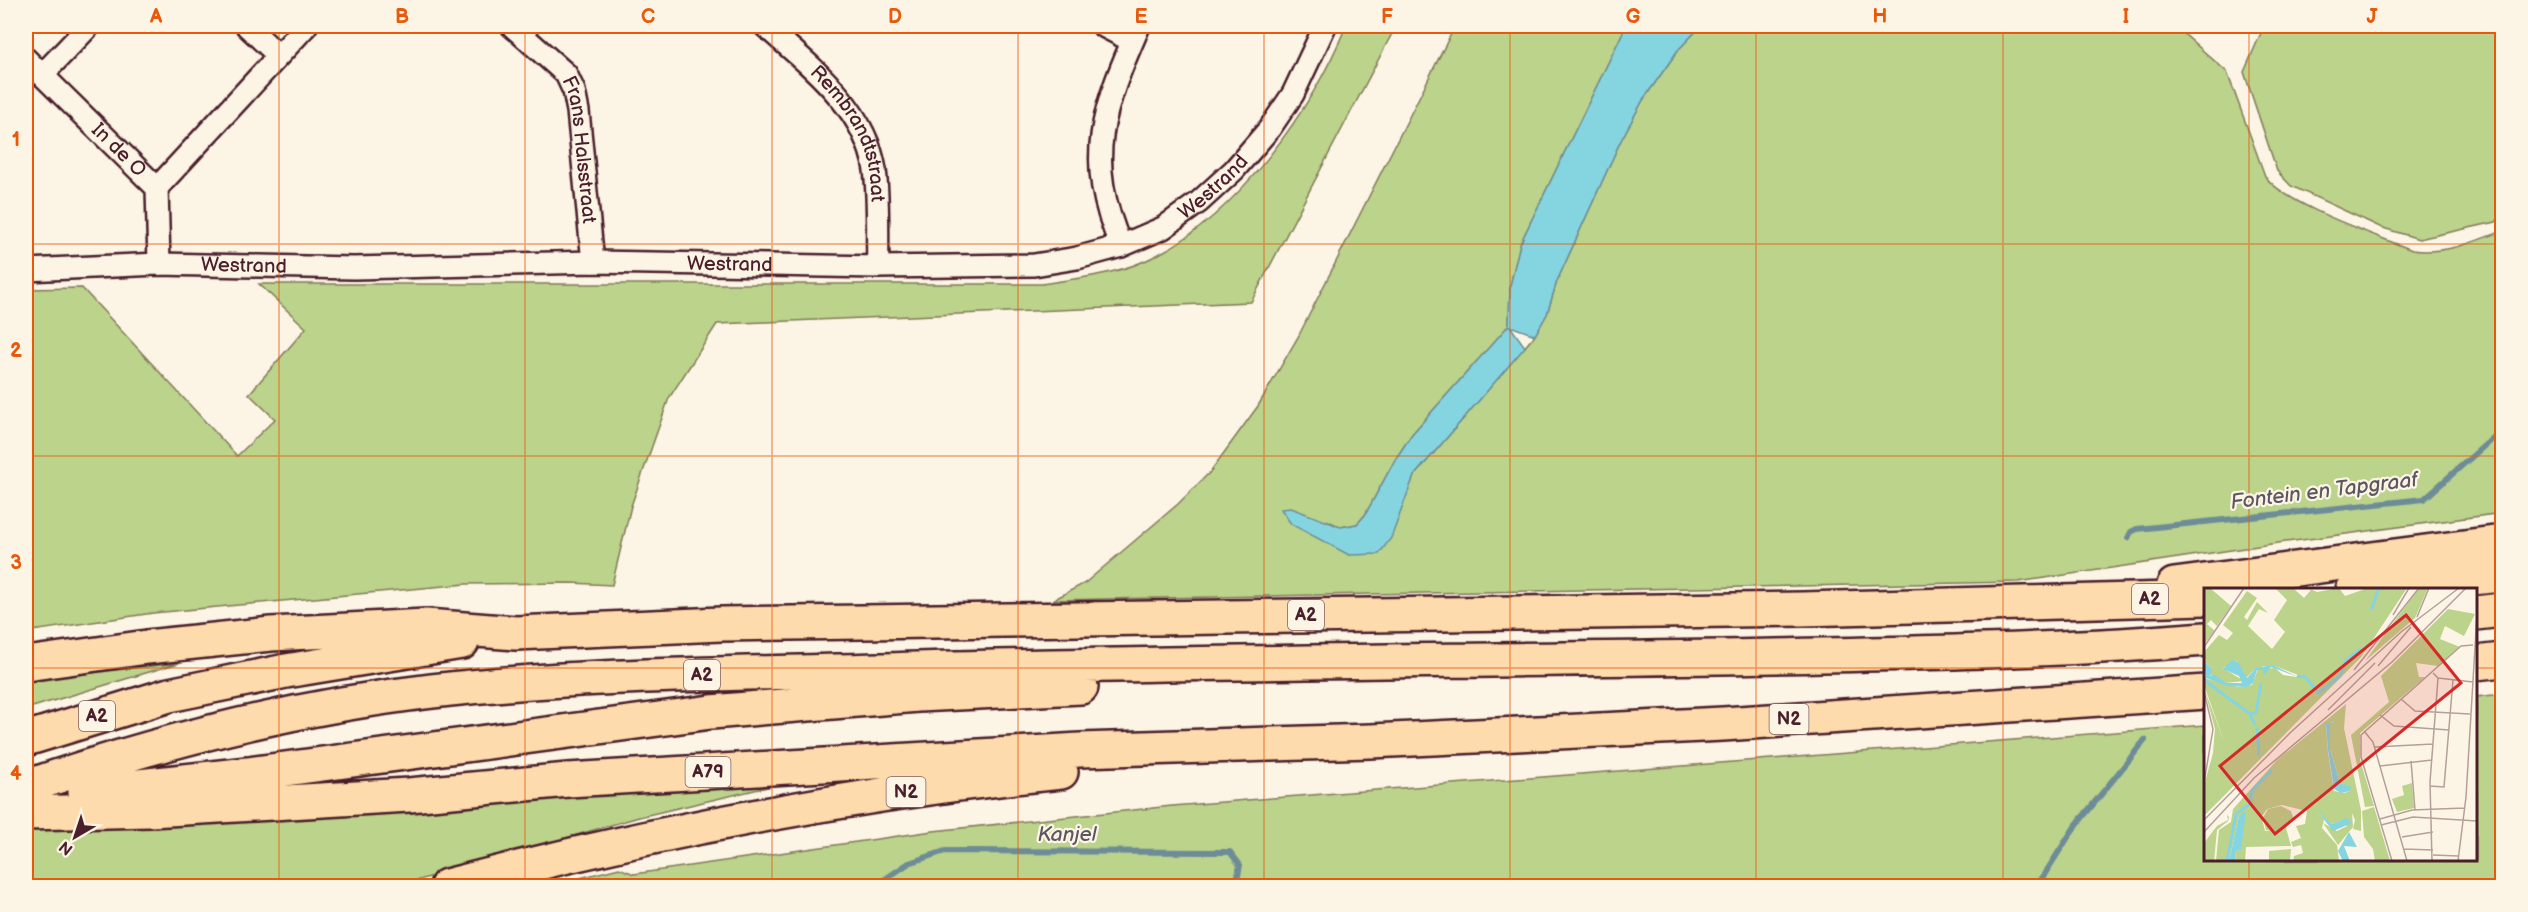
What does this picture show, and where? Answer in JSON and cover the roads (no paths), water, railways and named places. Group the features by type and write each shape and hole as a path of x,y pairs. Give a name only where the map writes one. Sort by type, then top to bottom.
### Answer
{"highway":[{"path":"2096,600 2202,579 2345,564 2502,542"},
{"path":"2372,588 2502,574"},
{"name":"A2","path":"26,739 169,695 286,671 516,633 721,624 1802,609 2204,598"},
{"path":"2477,613 2502,610"},
{"path":"26,664 147,646 271,634 426,627 516,633"},
{"name":"A2","path":"26,787 141,749 201,734 350,703 429,691 519,683 954,668 1844,655 2046,649 2204,639"},
{"path":"2477,663 2502,660"},
{"path":"26,797 248,774 711,712 918,695 1074,688 1270,663"},
{"name":"N2","path":"447,886 550,860 797,809 1038,774 1371,741 1723,724 2204,692"},
{"name":"A79","path":"26,813 150,810 408,795 568,780 1080,750 1371,741"}],"street":[{"path":"42,75 89,26"},
{"path":"246,26 278,55"},
{"path":"158,188 306,26"},
{"name":"Frans Halsstraat","path":"512,26 566,74 574,91 593,262"},
{"name":"Rembrandtstraat","path":"765,26 833,88 861,130 875,169 878,267"},
{"path":"1103,26 1135,33 1111,92 1100,150 1101,181 1108,216 1121,246"},
{"name":"Westrand","path":"26,270 159,264 354,268 593,262 878,267 1034,265 1077,258 1121,246 1163,228 1199,202 1234,170 1270,128 1293,94 1325,26"},
{"name":"In de O","path":"26,59 158,188 159,264"}],"water":[{"path":"1626,26 1701,26 1678,50 1643,100 1620,142 1557,281 1547,314 1535,335 1510,326 1525,347 1414,476 1391,538 1379,554 1349,555 1291,524 1281,509 1291,508 1341,527 1357,524 1365,515 1412,434 1509,325 1510,286 1520,244"}],"waterway":[{"name":"Fontein en Tapgraaf","path":"2128,538 2131,532 2137,529 2424,499 2502,430"},
{"name":"Fontein en Tapgraaf","path":"2037,886 2074,828 2145,740"},
{"name":"Kanjel","path":"875,886 909,863 945,851 1230,852 1240,865 1236,886"}]}
